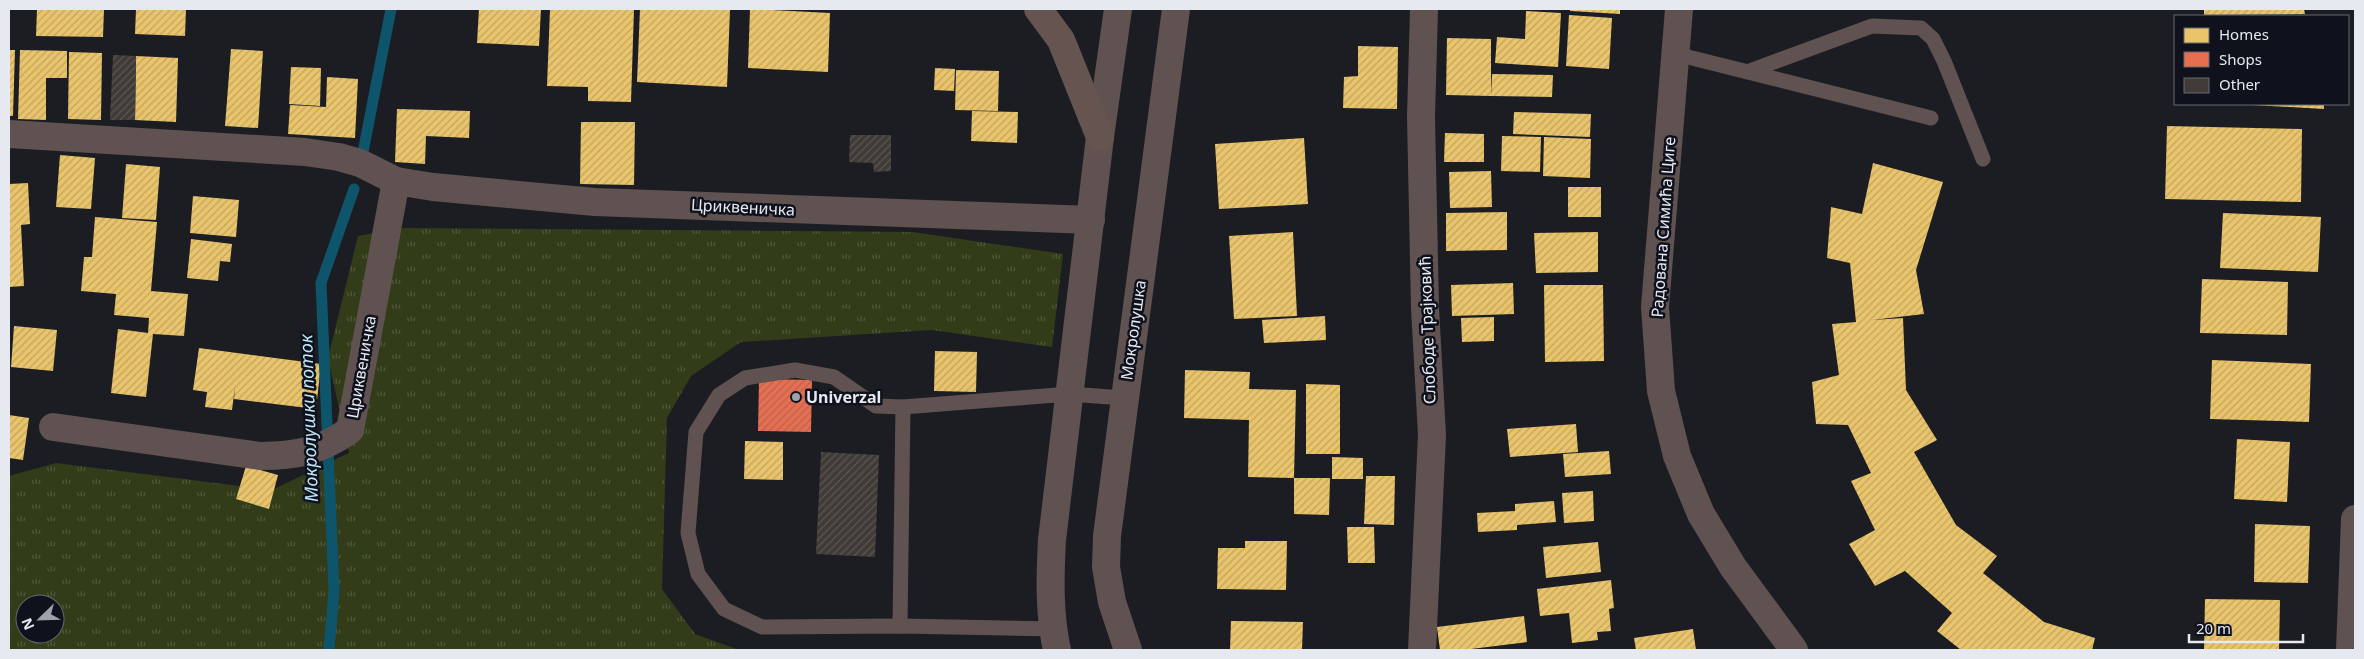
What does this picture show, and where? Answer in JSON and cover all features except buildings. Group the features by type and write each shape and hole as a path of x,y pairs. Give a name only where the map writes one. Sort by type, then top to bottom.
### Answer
{"main road":[{"path":"1038,9 1060,40 1100,137"}],"street":[{"path":"1055,640 1050,577 1052,540 1100,137 1118,9"},
{"name":"Мокролушка","path":"1128,650 1112,602 1106,567 1107,536 1176,9"},
{"name":"Слободе Трајковић","path":"1422,650 1432,435 1425,308 1421,127 1424,9"},
{"name":"Радована Симића Циге","path":"1679,9 1655,307 1660,391 1677,456 1701,514 1734,567 1794,650"},
{"name":"Цриквеничка","path":"9,134 305,152 338,157 360,163 396,181 432,187 594,202 1091,220"},
{"name":"Цриквеничка","path":"53,426 260,456 278,456 316,450 350,430 396,181"},
{"path":"2350,650 2355,519"}],"lane":[{"path":"1747,72 1872,26 1921,28 1933,39 1944,62 1982,159"},
{"path":"1676,54 1932,118"},
{"path":"1055,640 900,626 762,627 724,609 698,574 688,533 696,432 719,395 745,378 795,370 834,377 876,406 903,407 1069,394 1124,398"},
{"path":"900,626 903,407"}],"green space":[{"path":"405,228 913,232 1063,254 1052,347 932,330 741,342 691,376 667,418 662,589 695,634 739,650 9,650 9,476 56,463 272,490 349,453 328,358 358,236"}],"waterway":[{"name":"Мокролушки поток","path":"361,162 391,9"},
{"name":"Мокролушки поток","path":"329,650 334,591 321,283 354,189"}],"place":[{"name":"Univerzal","path":"796,397"}]}
